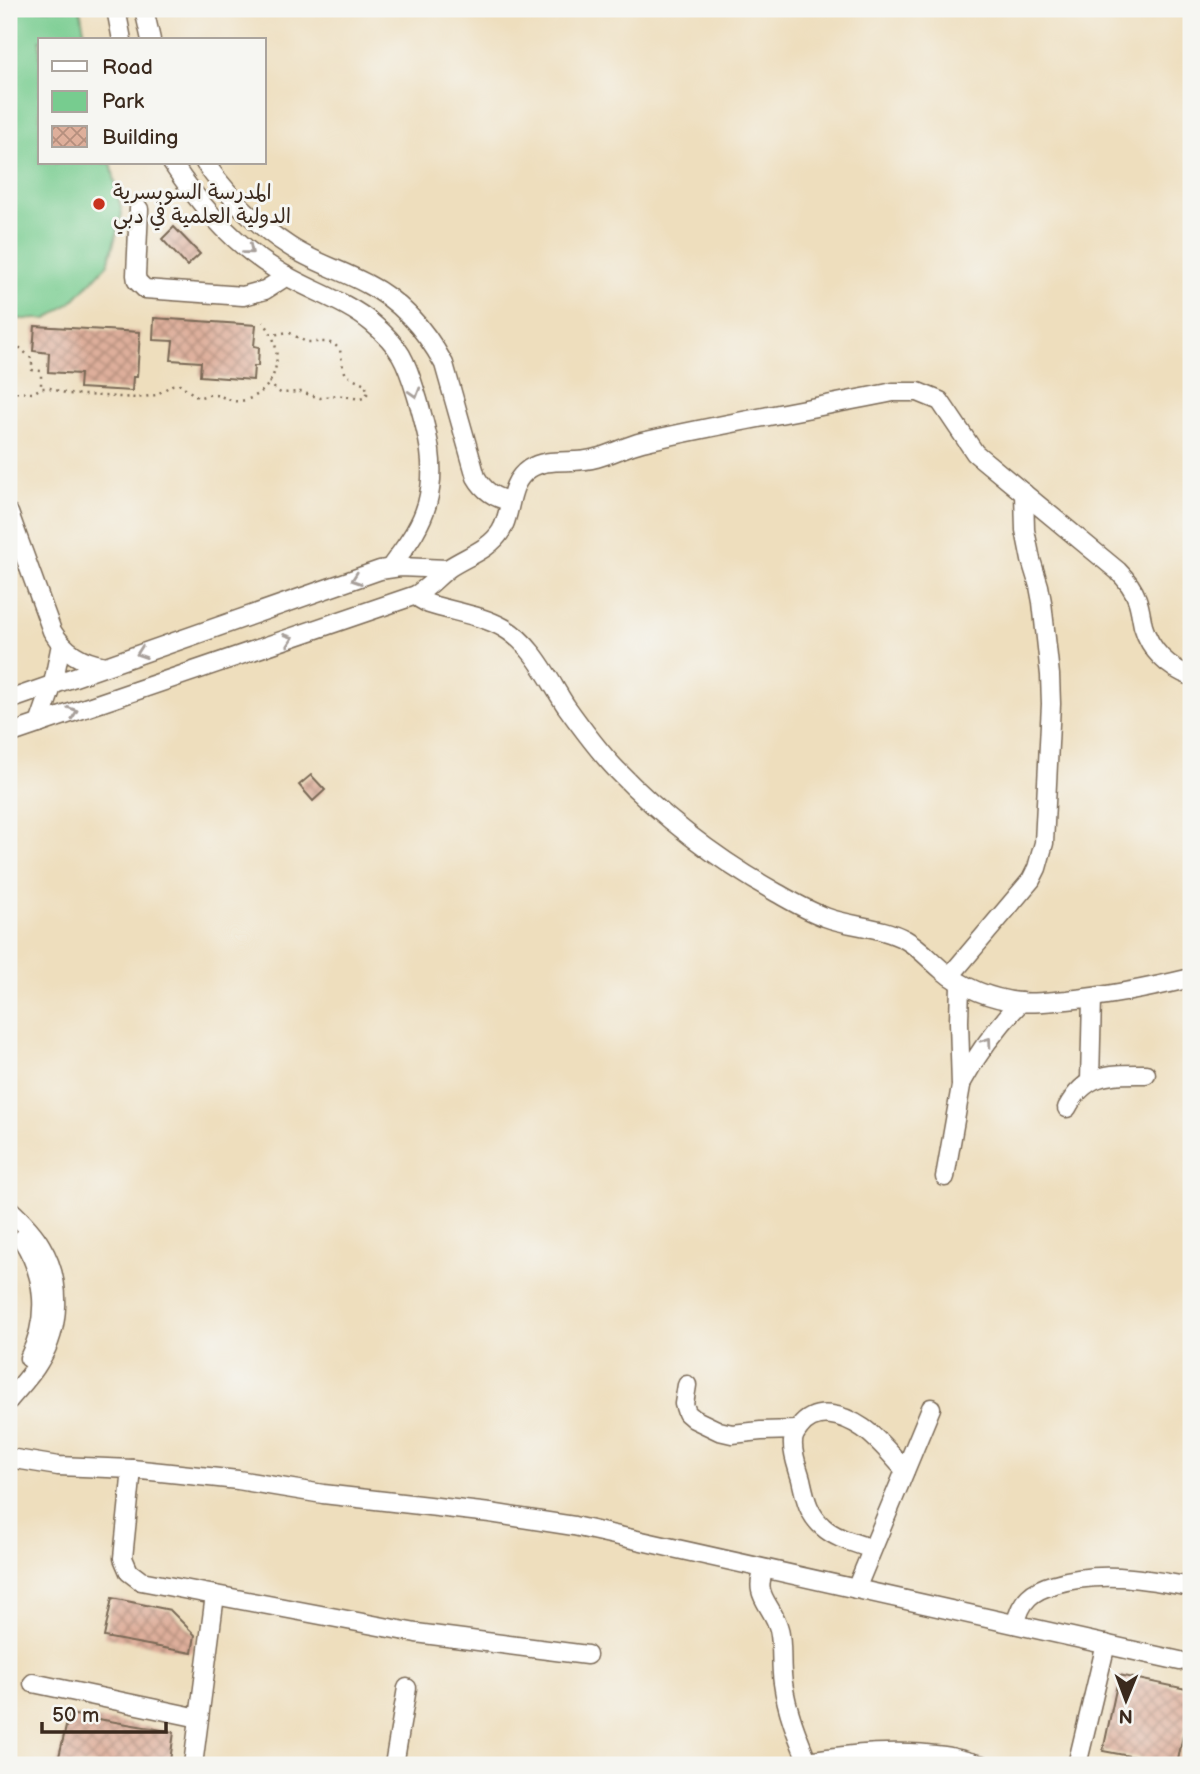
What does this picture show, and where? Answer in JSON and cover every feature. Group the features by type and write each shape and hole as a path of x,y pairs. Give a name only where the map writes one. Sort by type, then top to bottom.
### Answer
{"street":[{"path":"116,9 122,38"},
{"path":"144,9 151,38"},
{"path":"173,164 202,205 260,259 374,324 391,342 408,369 429,438 431,487 422,518 390,568"},
{"path":"206,164 232,198 269,232 312,260 384,294 412,318 444,364 476,477 486,491 510,500"},
{"path":"139,209 136,275 140,286 145,289 243,296 265,290 287,276"},
{"path":"9,734 416,595 447,569 481,550 496,537 506,520 510,500 519,479 537,464 594,459 641,443 906,391 940,401 975,453 1118,571 1137,599 1151,645 1165,662 1191,676"},
{"path":"944,1177 961,1086 955,979 1031,880 1042,856 1044,843 1051,675 1040,586 1025,530 1024,493"},
{"path":"9,513 56,638 53,684 39,724"},
{"path":"9,700 380,570 413,567 447,569"},
{"path":"416,595 429,604 490,621 516,636 534,656 587,735 612,766 644,797 719,857 759,883 824,917 898,936 955,979 992,996 1021,1002 1092,998 1191,978"},
{"path":"56,638 76,657 105,666"},
{"path":"33,691 56,638"},
{"path":"1090,1081 1092,998"},
{"path":"961,1086 981,1050 1021,1002"},
{"path":"1067,1108 1072,1097 1090,1081 1101,1076 1146,1074"},
{"path":"9,1209 32,1232 49,1262 54,1279 56,1305 53,1330 47,1346 39,1362 9,1400"},
{"path":"9,1223 30,1251 39,1273 43,1296 41,1326 36,1342 30,1356 9,1386"},
{"path":"687,1385 684,1404 687,1413 719,1431 732,1434 797,1430"},
{"path":"856,1589 931,1408"},
{"path":"872,1549 831,1533 810,1512 793,1447 797,1430 816,1416 831,1414 842,1417 870,1433 905,1470"},
{"path":"9,1458 58,1466 132,1469 238,1480 323,1494 407,1502 574,1526 1180,1661"},
{"path":"132,1469 123,1558 129,1572 141,1581 416,1633 587,1655"},
{"path":"765,1569 760,1584 761,1592 780,1632 780,1662 786,1701 808,1763 839,1756 897,1753 946,1756 982,1765"},
{"path":"1016,1624 1021,1606 1032,1594 1064,1581 1083,1577 1118,1576 1191,1587"},
{"path":"193,1765 215,1595"},
{"path":"1077,1765 1106,1644"},
{"path":"33,1683 199,1718"},
{"path":"394,1765 407,1688"}],"path":[{"path":"9,392 33,393 41,388 50,388 68,394 137,398 180,384 198,398 213,394 236,402 246,400 264,389 277,363 273,335 263,322"},
{"path":"269,382 281,393 301,392 320,398 339,395 360,399 366,396 368,390 365,384 346,375 340,350 334,344 303,342 288,332 273,335"},
{"path":"9,338 32,359 32,370 41,371 41,388"}],"green space":[{"path":"9,9 80,9 86,38 38,38 38,164 111,164 122,214 108,264 73,301 47,319 9,319"}],"building":[{"path":"174,227 200,254 187,266 162,239"},
{"path":"154,318 256,325 254,346 259,347 258,366 254,366 253,380 200,376 201,362 171,360 173,341 153,340"},
{"path":"35,326 140,332 137,377 133,377 132,391 79,388 80,374 48,372 49,353 33,351"},
{"path":"311,775 325,790 313,801 299,785"},
{"path":"112,1598 170,1610 195,1635 192,1653 104,1637"},
{"path":"1119,1675 1191,1690 1177,1765 1103,1751"},
{"path":"69,1714 174,1732 170,1761 164,1765 57,1765"}],"place":[{"name":"المدرسة السويسرية الدولية العلمية في دبي","path":"99,204"}]}
